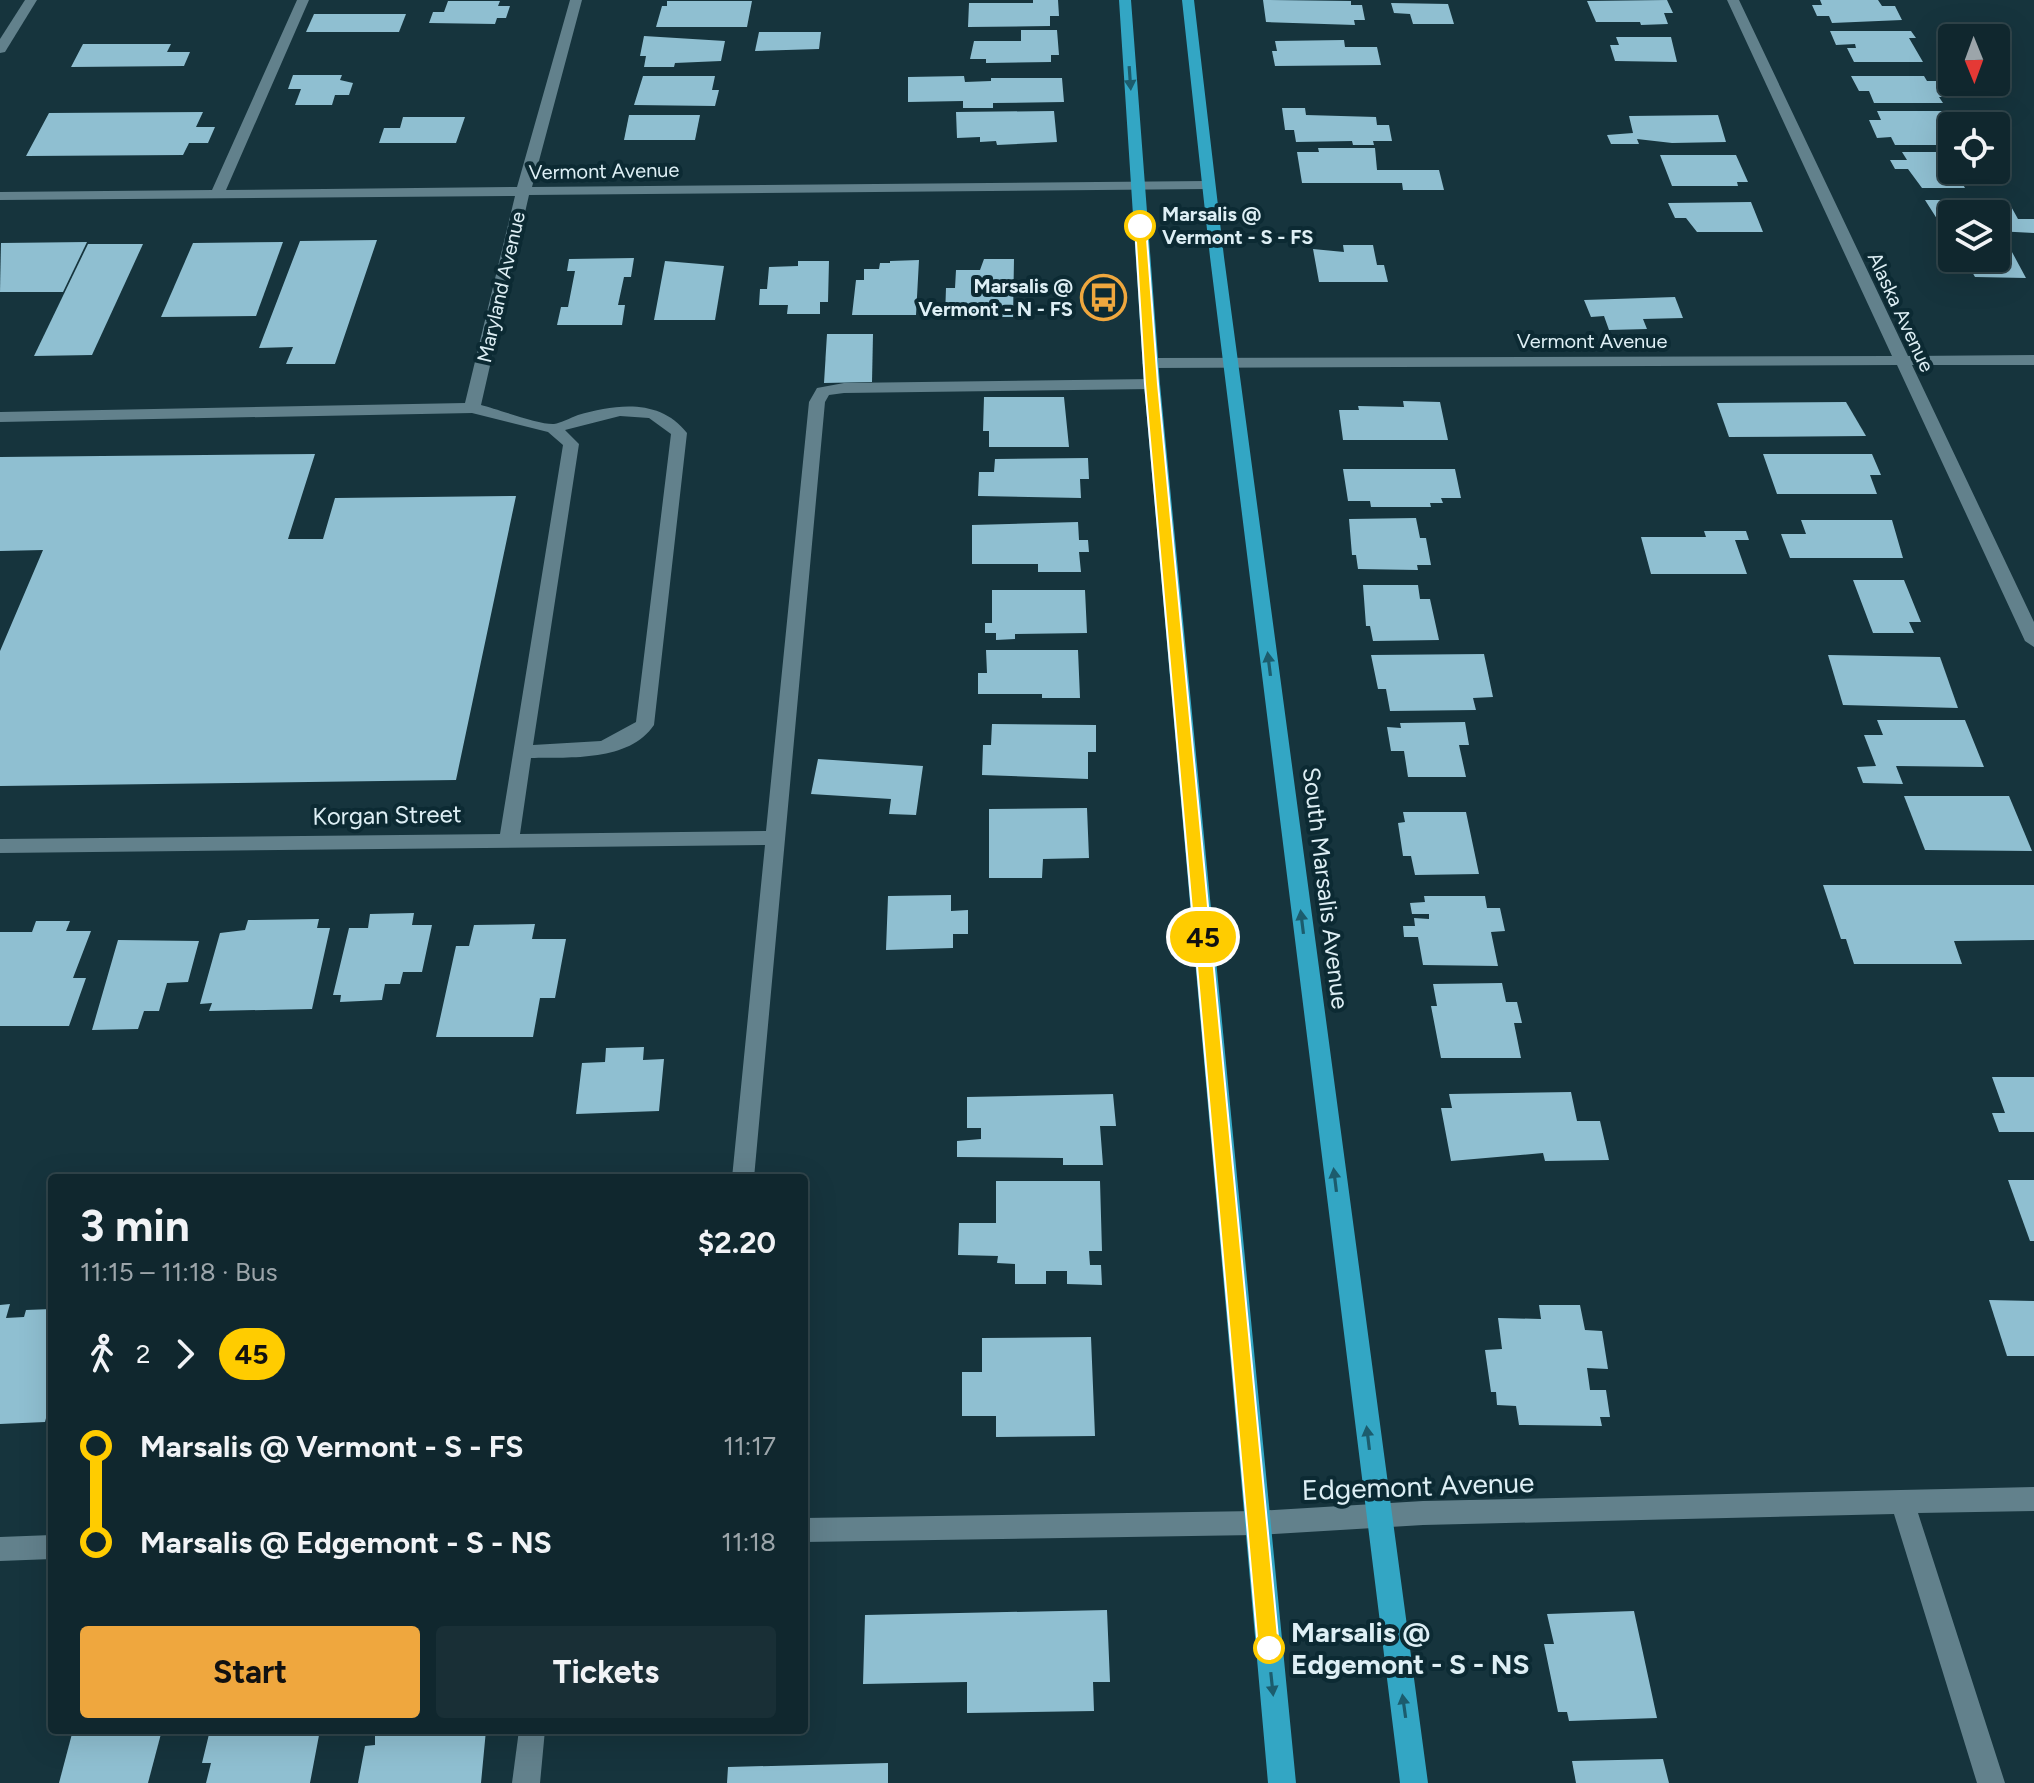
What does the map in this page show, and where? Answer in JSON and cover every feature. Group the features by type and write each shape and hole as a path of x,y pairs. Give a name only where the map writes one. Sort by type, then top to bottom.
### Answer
{"main road":[{"path":"1125,0 1151,374 1282,1783"},
{"name":"South Marsalis Avenue","path":"1188,0 1207,185 1414,1783"}],"street":[{"path":"0,49 31,0"},
{"path":"217,194 303,0"},
{"name":"Maryland Avenue","path":"472,408 523,192 576,0"},
{"name":"Alaska Avenue","path":"1733,0 2034,641"},
{"name":"Vermont Avenue","path":"0,196 1207,185"},
{"name":"Vermont Avenue","path":"775,838 817,402 823,391 1151,374 1230,363 2034,360"},
{"path":"0,417 472,408 554,429 571,444 509,839"},
{"path":"521,752 608,748 629,739 645,725 679,433 669,419 650,412 594,414 554,429"},
{"path":"743,1174 775,838"},
{"name":"Korgan Street","path":"0,846 775,838"},
{"name":"Edgemont Avenue","path":"808,1530 1256,1523 1378,1515 2034,1499"},
{"path":"1902,1501 1991,1783"},
{"path":"0,1549 48,1547"},
{"path":"526,1783 532,1734"}],"building":[{"path":"1033,0 1058,0 1059,16 1050,16 1050,26 968,27 969,3 1033,3"},
{"path":"1263,0 1351,1 1351,5 1362,5 1365,20 1354,20 1355,25 1266,22"},
{"path":"1667,0 1673,13 1664,13 1668,24 1641,25 1640,22 1596,22 1587,1"},
{"path":"1820,0 1878,0 1882,6 1895,6 1902,20 1832,23 1829,16 1817,16 1812,5 1822,5"},
{"path":"448,1 500,1 498,6 510,6 506,18 497,18 495,24 429,23 433,12 444,12"},
{"path":"667,1 752,1 747,27 656,27 662,6 667,6"},
{"path":"1391,3 1448,4 1454,24 1413,24 1410,14 1394,13"},
{"path":"314,14 406,14 399,32 306,32"},
{"path":"1021,30 1057,30 1059,55 1051,55 1051,62 986,63 986,59 970,59 974,41 1021,41"},
{"path":"1830,31 1911,31 1916,38 1909,38 1923,62 1854,62 1847,48 1856,48 1855,44 1836,45"},
{"path":"759,32 821,32 819,49 755,51"},
{"path":"644,36 725,41 721,61 644,67 646,56 640,56"},
{"path":"1616,37 1671,37 1677,62 1615,61 1610,45 1619,45"},
{"path":"1344,40 1345,47 1377,47 1381,65 1275,66 1272,51 1277,51 1275,41"},
{"path":"83,44 171,44 167,52 190,52 184,66 71,67"},
{"path":"293,75 342,75 340,80 353,83 349,95 335,95 332,105 295,105 301,89 288,89"},
{"path":"643,76 715,76 712,90 719,90 715,106 634,105"},
{"path":"964,76 965,82 991,81 991,78 1062,78 1064,102 993,103 993,108 963,108 963,101 908,102 908,77"},
{"path":"1851,76 1924,76 1927,81 1938,81 1938,96 1950,97 1939,97 1943,103 1874,103 1869,91 1859,91"},
{"path":"1282,108 1305,108 1306,115 1376,117 1377,125 1389,125 1392,141 1373,141 1374,145 1353,145 1352,141 1296,142 1294,130 1285,130"},
{"path":"1054,111 1057,142 997,145 996,141 980,142 980,137 957,138 956,112"},
{"path":"1877,111 1955,112 1938,112 1938,145 1895,145 1891,137 1877,138 1869,120 1881,120"},
{"path":"203,112 196,127 215,127 208,143 189,143 183,155 26,156 49,113"},
{"path":"629,115 700,115 695,140 624,140"},
{"path":"1718,115 1726,142 1672,143 1637,139 1639,144 1611,144 1607,135 1633,133 1629,116"},
{"path":"403,117 465,117 456,143 379,143 384,128 400,128"},
{"path":"1318,148 1375,148 1377,170 1439,170 1444,190 1403,190 1402,183 1302,183 1297,152 1319,152"},
{"path":"1902,152 1938,152 1938,184 1963,184 1965,188 1922,188 1908,169 1895,169 1890,160 1907,160"},
{"path":"1660,155 1736,155 1748,182 1737,182 1738,186 1672,186"},
{"path":"1925,200 1938,200 1938,220"},
{"path":"1751,202 1763,232 1697,232 1686,218 1675,218 1668,203"},
{"path":"2010,205 2018,219 2034,219 2034,233 2010,232"},
{"path":"377,240 335,364 286,364 293,347 259,348 300,241"},
{"path":"87,242 63,292 0,292 1,243"},
{"path":"283,242 256,316 161,317 193,243"},
{"path":"88,244 143,244 92,355 34,356"},
{"path":"1343,245 1373,245 1377,265 1384,265 1388,282 1319,282 1313,249 1344,252"},
{"path":"2010,248 2026,278 1975,277 1972,272 2010,272"},
{"path":"634,258 631,277 624,277 618,305 625,305 622,325 557,325 561,307 568,307 575,271 567,271 569,259"},
{"path":"984,259 1014,259 1013,317 945,317 946,288 955,288 956,270 980,270"},
{"path":"919,260 916,315 852,315 856,280 864,280 864,269 879,269 880,263 890,261"},
{"path":"665,261 724,266 715,320 654,320"},
{"path":"798,261 829,261 828,302 820,302 820,314 787,314 788,305 759,305 760,289 767,289 769,267 798,266"},
{"path":"1675,297 1683,318 1643,319 1647,329 1609,330 1604,316 1591,317 1584,300"},
{"path":"827,334 873,334 872,382 824,383"},
{"path":"984,397 1064,397 1069,447 989,447 989,431 983,431"},
{"path":"1403,401 1440,402 1448,440 1343,440 1339,410 1359,410 1358,406 1404,407"},
{"path":"1846,402 1866,436 1729,437 1717,403"},
{"path":"315,454 288,539 323,539 335,498 516,496 456,780 0,786 0,651 43,550 0,551 0,457"},
{"path":"1763,454 1872,454 1881,475 1870,475 1877,494 1777,494"},
{"path":"1088,458 1089,479 1080,479 1081,498 978,496 979,472 994,472 995,459"},
{"path":"1343,469 1455,469 1461,498 1441,498 1443,503 1430,503 1431,507 1371,507 1370,501 1348,501"},
{"path":"1416,518 1420,538 1426,538 1431,565 1417,565 1418,570 1358,569 1356,555 1352,555 1349,519"},
{"path":"1801,520 1892,520 1903,558 1790,558 1781,534 1806,534"},
{"path":"1078,522 1079,540 1088,540 1089,552 1079,552 1081,572 1038,572 1038,564 972,564 972,525"},
{"path":"1704,531 1746,531 1749,540 1735,540 1747,574 1651,574 1641,537 1706,537"},
{"path":"1853,580 1904,580 1921,622 1909,622 1914,633 1873,633"},
{"path":"1363,585 1418,585 1420,599 1430,599 1439,640 1373,641 1370,626 1366,626"},
{"path":"992,590 1085,590 1087,633 1015,634 1015,639 996,640 996,633 985,633 985,623 992,623"},
{"path":"986,650 1078,650 1080,698 1042,698 1042,694 978,694 978,673 987,673"},
{"path":"1484,654 1493,697 1473,698 1476,710 1390,711 1386,689 1378,689 1371,655"},
{"path":"1828,655 1940,657 1958,708 1843,705"},
{"path":"1877,720 1965,720 1984,767 1896,766 1903,784 1863,783 1857,767 1876,766 1864,735 1883,735"},
{"path":"1465,722 1469,745 1459,745 1466,777 1408,777 1404,751 1391,751 1387,727 1401,728 1400,723"},
{"path":"992,724 1096,725 1096,752 1088,752 1088,779 982,775 983,745 991,745"},
{"path":"818,759 923,766 916,815 889,814 891,799 811,794"},
{"path":"1904,796 2009,796 2032,851 1925,850"},
{"path":"1087,808 1089,858 1043,859 1042,878 989,878 989,809"},
{"path":"1403,812 1466,812 1479,874 1415,875 1411,856 1403,856 1398,823 1405,822"},
{"path":"1823,885 2034,885 2034,940 1954,941 1962,964 1854,964 1846,939 1841,939"},
{"path":"951,895 951,911 968,910 968,934 953,934 953,948 886,950 888,896"},
{"path":"1424,896 1485,896 1487,908 1500,908 1505,931 1491,932 1498,966 1423,965 1418,937 1404,937 1403,926 1415,926 1414,918 1429,919 1429,914 1412,914 1410,903 1425,902"},
{"path":"414,913 412,925 432,925 422,972 403,972 400,984 385,984 382,1000 340,1002 341,995 333,995 349,928 368,928 370,914"},
{"path":"319,919 317,928 330,928 312,1009 209,1011 212,1003 200,1004 220,933 245,930 248,920"},
{"path":"36,921 70,921 66,931 91,931 73,978 86,978 69,1026 0,1026 0,932 32,932"},
{"path":"535,924 532,939 566,939 555,998 540,998 533,1037 436,1037 456,946 469,946 474,925"},
{"path":"118,940 199,941 188,982 167,983 159,1011 144,1011 138,1029 92,1030"},
{"path":"1502,983 1506,1002 1517,1002 1522,1023 1514,1023 1521,1058 1441,1058 1431,1006 1437,1006 1433,984"},
{"path":"644,1047 643,1060 664,1059 659,1111 576,1114 582,1063 605,1062 606,1048"},
{"path":"1992,1077 2034,1077 2034,1132 1999,1132 1992,1113 2005,1113"},
{"path":"1571,1092 1577,1121 1600,1121 1609,1160 1545,1161 1543,1153 1451,1161 1441,1108 1452,1108 1449,1094"},
{"path":"1113,1094 1116,1126 1100,1126 1103,1165 1063,1165 1063,1158 957,1157 957,1141 981,1139 981,1128 967,1128 967,1097"},
{"path":"2008,1180 2034,1180 2034,1241 2030,1241"},
{"path":"996,1181 1100,1181 1102,1251 1089,1251 1090,1265 1101,1265 1102,1285 1067,1284 1067,1271 1046,1271 1046,1284 1015,1284 1015,1264 997,1263 998,1256 958,1255 959,1223 996,1223"},
{"path":"1989,1300 2034,1301 2034,1356 2007,1356"},
{"path":"10,1304 6,1318 24,1317 26,1310 48,1309 48,1410 45,1422 0,1424 0,1305"},
{"path":"1539,1305 1580,1305 1585,1330 1602,1331 1608,1369 1587,1368 1590,1390 1606,1390 1610,1417 1600,1417 1602,1426 1519,1425 1516,1406 1497,1405 1496,1392 1491,1392 1485,1350 1502,1349 1498,1318 1541,1319"},
{"path":"1091,1337 1095,1436 996,1437 996,1416 962,1416 962,1372 982,1372 982,1338"},
{"path":"1107,1610 1110,1682 1093,1682 1094,1711 967,1713 967,1682 863,1684 865,1615"},
{"path":"1634,1611 1657,1718 1569,1721 1567,1712 1558,1712 1544,1644 1554,1644 1547,1614"},
{"path":"72,1734 161,1734 148,1783 59,1783"},
{"path":"209,1734 319,1734 310,1783 206,1783 211,1763 202,1763"},
{"path":"375,1734 486,1734 481,1783 358,1783 365,1746 375,1745"},
{"path":"1663,1759 1669,1783 1576,1783 1572,1761"},
{"path":"888,1763 888,1783 727,1783 728,1767"}],"bus line":[{"name":"45","path":"1140,226 1269,1648"}],"place":[{"name":"Marsalis @ Vermont - S - FS","path":"1140,226"},
{"name":"Marsalis @ Vermont - N - FS","path":"1104,297"},
{"name":"Marsalis @ Edgemont - S - NS","path":"1269,1648"}]}
